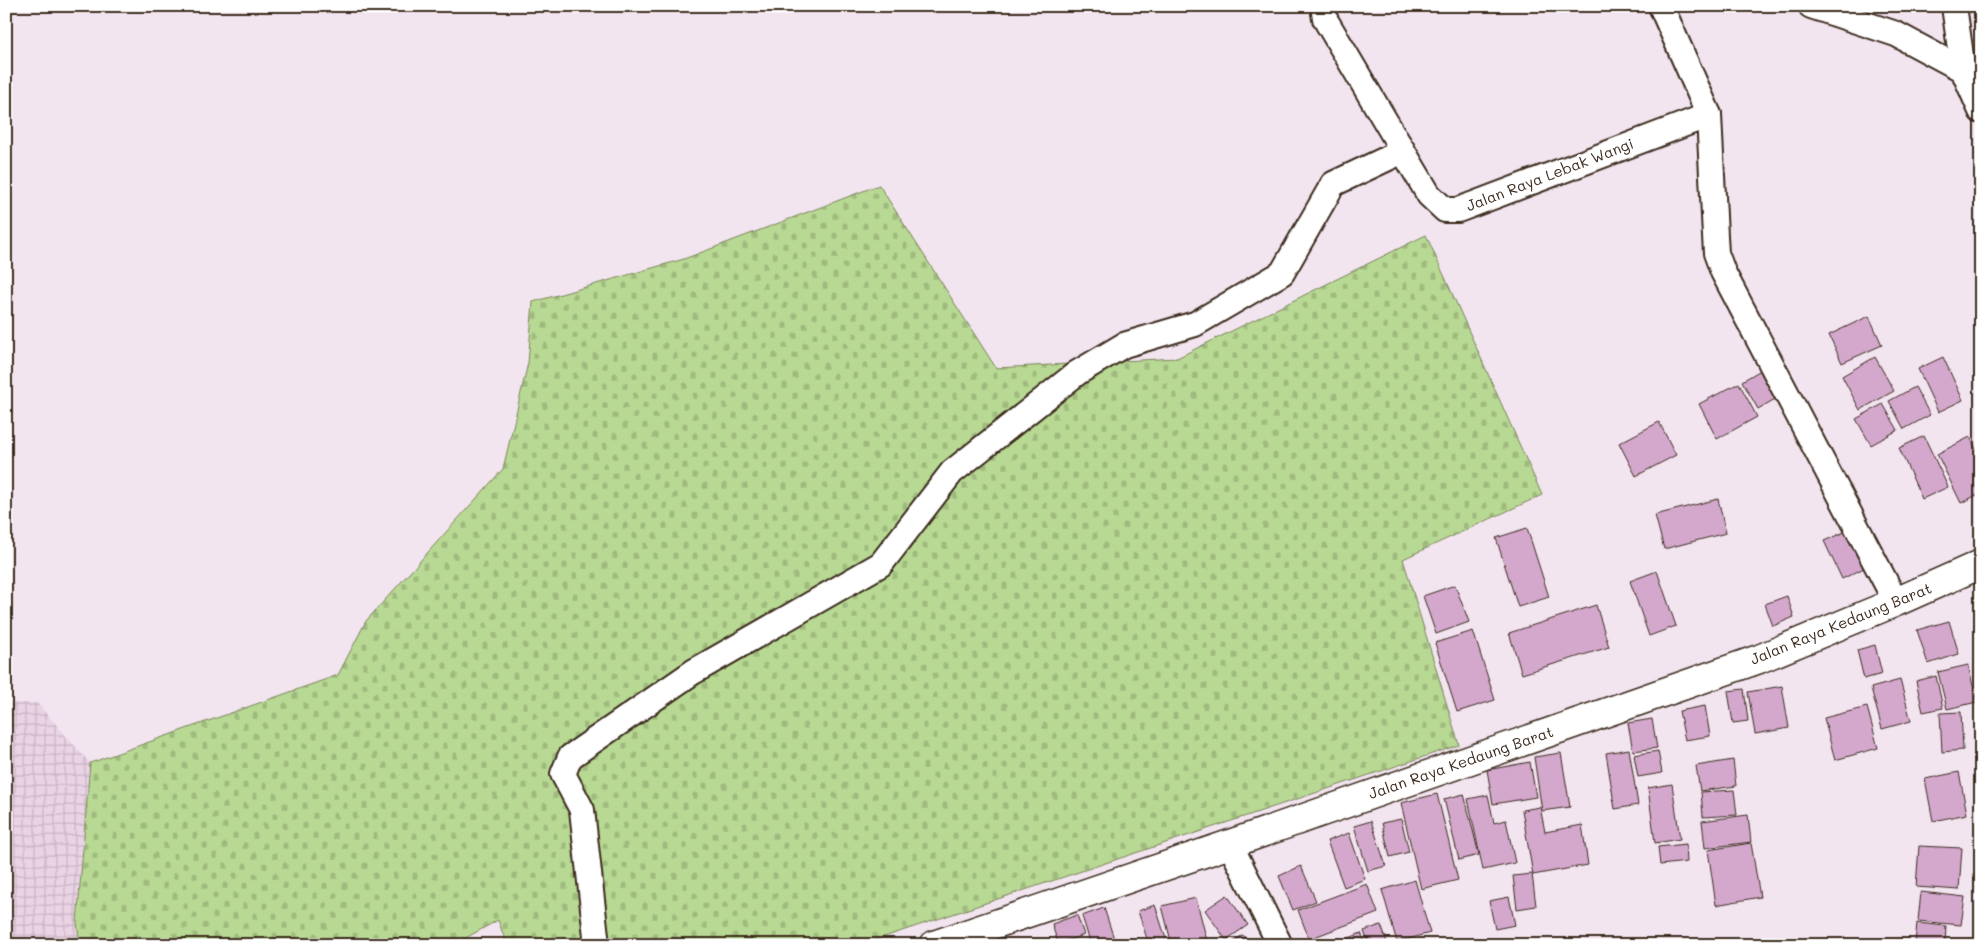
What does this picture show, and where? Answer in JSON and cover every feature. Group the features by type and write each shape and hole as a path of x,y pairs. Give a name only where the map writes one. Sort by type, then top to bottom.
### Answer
{"street":[{"name":"Jalan Raya Lebak Wangi","path":"1323,6 1325,19 1429,195 1445,210 1458,210 1709,115"},
{"path":"1810,6 1896,34 1963,70"},
{"path":"1954,6 1963,70 1981,111"},
{"path":"1668,8 1709,115 1716,253 1723,272 1896,602"},
{"path":"597,945 582,810 563,774 570,757 693,672 882,564 952,472 1061,385 1077,373 1124,345 1195,324 1282,272 1333,184 1403,150"},
{"name":"Jalan Raya Kedaung Barat","path":"934,945 1230,844 1759,658 1896,602 1981,564"},
{"path":"1230,844 1280,945"}],"shaded area":[{"path":"6,703 37,703 90,763 77,922 80,945 6,945"}],"green space":[{"path":"879,185 996,368 1177,358 1426,235 1542,495 1403,559 1459,745 860,945 507,945 498,920 453,945 80,945 77,922 90,763 338,675 366,621 503,469 528,363 533,302 684,259"}],"building":[{"path":"1869,316 1882,345 1842,363 1829,335"},
{"path":"1875,357 1894,391 1860,410 1842,376"},
{"path":"1943,357 1963,400 1938,412 1918,369"},
{"path":"1766,367 1782,395 1758,409 1742,381"},
{"path":"1739,383 1757,417 1717,439 1699,404"},
{"path":"1915,387 1930,415 1904,429 1889,401"},
{"path":"1883,404 1898,430 1871,445 1856,419"},
{"path":"1659,422 1676,455 1636,476 1619,443"},
{"path":"1924,436 1948,487 1922,499 1899,448"},
{"path":"1970,437 1981,459 1981,493 1961,503 1937,454"},
{"path":"1718,499 1726,533 1664,549 1655,515"},
{"path":"1527,528 1549,597 1518,607 1496,538"},
{"path":"1849,530 1866,567 1842,579 1824,541"},
{"path":"1657,571 1676,626 1649,636 1630,581"},
{"path":"1455,585 1469,622 1436,634 1423,596"},
{"path":"1787,596 1794,617 1773,626 1765,604"},
{"path":"1596,605 1609,647 1522,674 1509,633"},
{"path":"1949,621 1959,654 1928,664 1917,630"},
{"path":"1473,631 1495,700 1457,712 1435,643"},
{"path":"1875,645 1882,674 1864,679 1857,650"},
{"path":"1968,665 1977,702 1947,709 1938,672"},
{"path":"1936,676 1943,708 1923,712 1916,681"},
{"path":"1900,680 1911,721 1882,729 1871,688"},
{"path":"1782,686 1789,728 1755,734 1748,692"},
{"path":"1744,689 1748,721 1733,723 1728,691"},
{"path":"1705,706 1710,736 1685,740 1679,711"},
{"path":"1867,707 1878,748 1835,760 1824,718"},
{"path":"1961,712 1963,750 1942,752 1940,713"},
{"path":"1652,719 1657,748 1633,751 1628,723"},
{"path":"1629,749 1638,805 1615,809 1606,753"},
{"path":"1658,751 1662,773 1638,777 1634,755"},
{"path":"1561,753 1570,807 1542,811 1534,757"},
{"path":"1733,760 1736,786 1700,791 1696,766"},
{"path":"1530,762 1536,797 1493,804 1487,770"},
{"path":"1959,772 1967,814 1933,821 1925,779"},
{"path":"1672,784 1680,839 1655,843 1648,788"},
{"path":"1734,790 1737,815 1703,817 1701,792"},
{"path":"1437,794 1458,880 1421,889 1401,803"},
{"path":"1464,794 1479,855 1459,860 1444,799"},
{"path":"1488,795 1494,823 1506,820 1515,863 1483,870 1468,799"},
{"path":"1540,807 1545,832 1582,825 1588,865 1533,875 1522,810"},
{"path":"1748,815 1751,842 1705,848 1702,821"},
{"path":"1401,819 1409,852 1390,857 1382,823"},
{"path":"1371,821 1386,866 1368,871 1354,826"},
{"path":"1349,833 1365,879 1344,887 1327,841"},
{"path":"1751,843 1760,897 1716,905 1708,850"},
{"path":"1686,844 1687,862 1660,865 1658,847"},
{"path":"1919,846 1962,848 1959,890 1916,887"},
{"path":"1301,866 1316,901 1293,910 1279,876"},
{"path":"1532,874 1536,906 1517,909 1513,876"},
{"path":"1415,880 1430,933 1397,942 1382,890"},
{"path":"1367,884 1378,913 1309,939 1298,910"},
{"path":"1921,892 1965,897 1961,925 1918,921"},
{"path":"1227,895 1248,925 1226,940 1205,910"},
{"path":"1509,897 1515,925 1495,929 1489,901"},
{"path":"1196,898 1208,945 1172,945 1162,906"},
{"path":"1155,905 1168,945 1149,945 1138,911"},
{"path":"1104,908 1116,945 1091,945 1082,916"},
{"path":"1077,915 1084,935 1058,944 1052,924"},
{"path":"1917,923 1946,926 1945,945 1915,943"},
{"path":"1381,925 1388,945 1369,945 1364,931"},
{"path":"1361,933 1366,945 1349,945 1347,939"},
{"path":"1243,935 1250,945 1228,945"}]}
